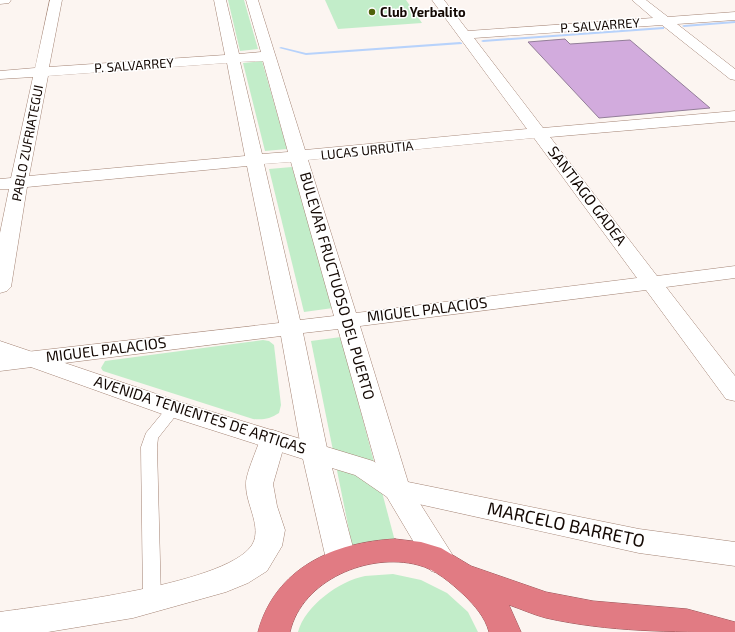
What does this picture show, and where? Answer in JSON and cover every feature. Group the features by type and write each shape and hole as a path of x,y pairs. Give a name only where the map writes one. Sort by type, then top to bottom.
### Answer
{"highway":[{"path":"269,629 291,596 313,574 341,559 365,553 396,551 414,552 546,605 593,614 687,623 725,632"},
{"path":"454,569 488,598 503,624 505,632"}],"street":[{"path":"0,0 5,0"},
{"name":"PABLO ZUFRIATEGUI","path":"0,287 40,72 56,0"},
{"path":"220,0 291,328 315,453 341,559"},
{"name":"BULEVAR FRUCTUOSO DEL PUERTO","path":"252,0 397,490 454,569"},
{"name":"SANTIAGO GADEA","path":"438,0 735,393"},
{"path":"638,0 735,76"},
{"name":"P. SALVARREY","path":"465,35 735,16"},
{"name":"P. SALVARREY","path":"0,75 268,56"},
{"name":"LUCAS URRUTIA","path":"0,184 735,116"},
{"name":"MIGUEL PALACIOS","path":"0,363 735,272"},
{"name":"AVENIDA TENIENTES DE ARTIGAS","path":"0,348 174,409 364,468 397,490"},
{"path":"0,626 133,605 215,583 237,574 256,562 267,546 271,530 263,506 259,484 272,439"},
{"name":"MARCELO BARRETO","path":"397,490 639,541 735,554"}],"lane":[{"path":"152,600 149,447 151,437 174,409"}],"green space":[{"path":"228,0 244,0 258,49 240,51"},
{"name":"Club Yerbalito","path":"325,0 406,0 422,23 338,29"},
{"path":"262,61 287,149 265,151 243,63"},
{"path":"292,167 333,308 304,312 269,169"},
{"path":"341,337 396,545 353,550 311,341"},
{"path":"263,340 269,341 274,345 281,405 279,413 266,419 253,419 103,371 101,368 105,361"},
{"path":"393,574 421,580 447,593 468,612 478,632 298,632 302,622 315,604 334,589 345,583 365,576"}],"building":[{"path":"565,39 570,44 630,40 710,108 599,118 528,42"}],"waterway":[{"path":"684,26 735,22"},
{"path":"483,41 663,28"},
{"path":"281,48 306,54 460,43"}],"place":[{"name":"Club Yerbalito","path":"372,12"}]}
